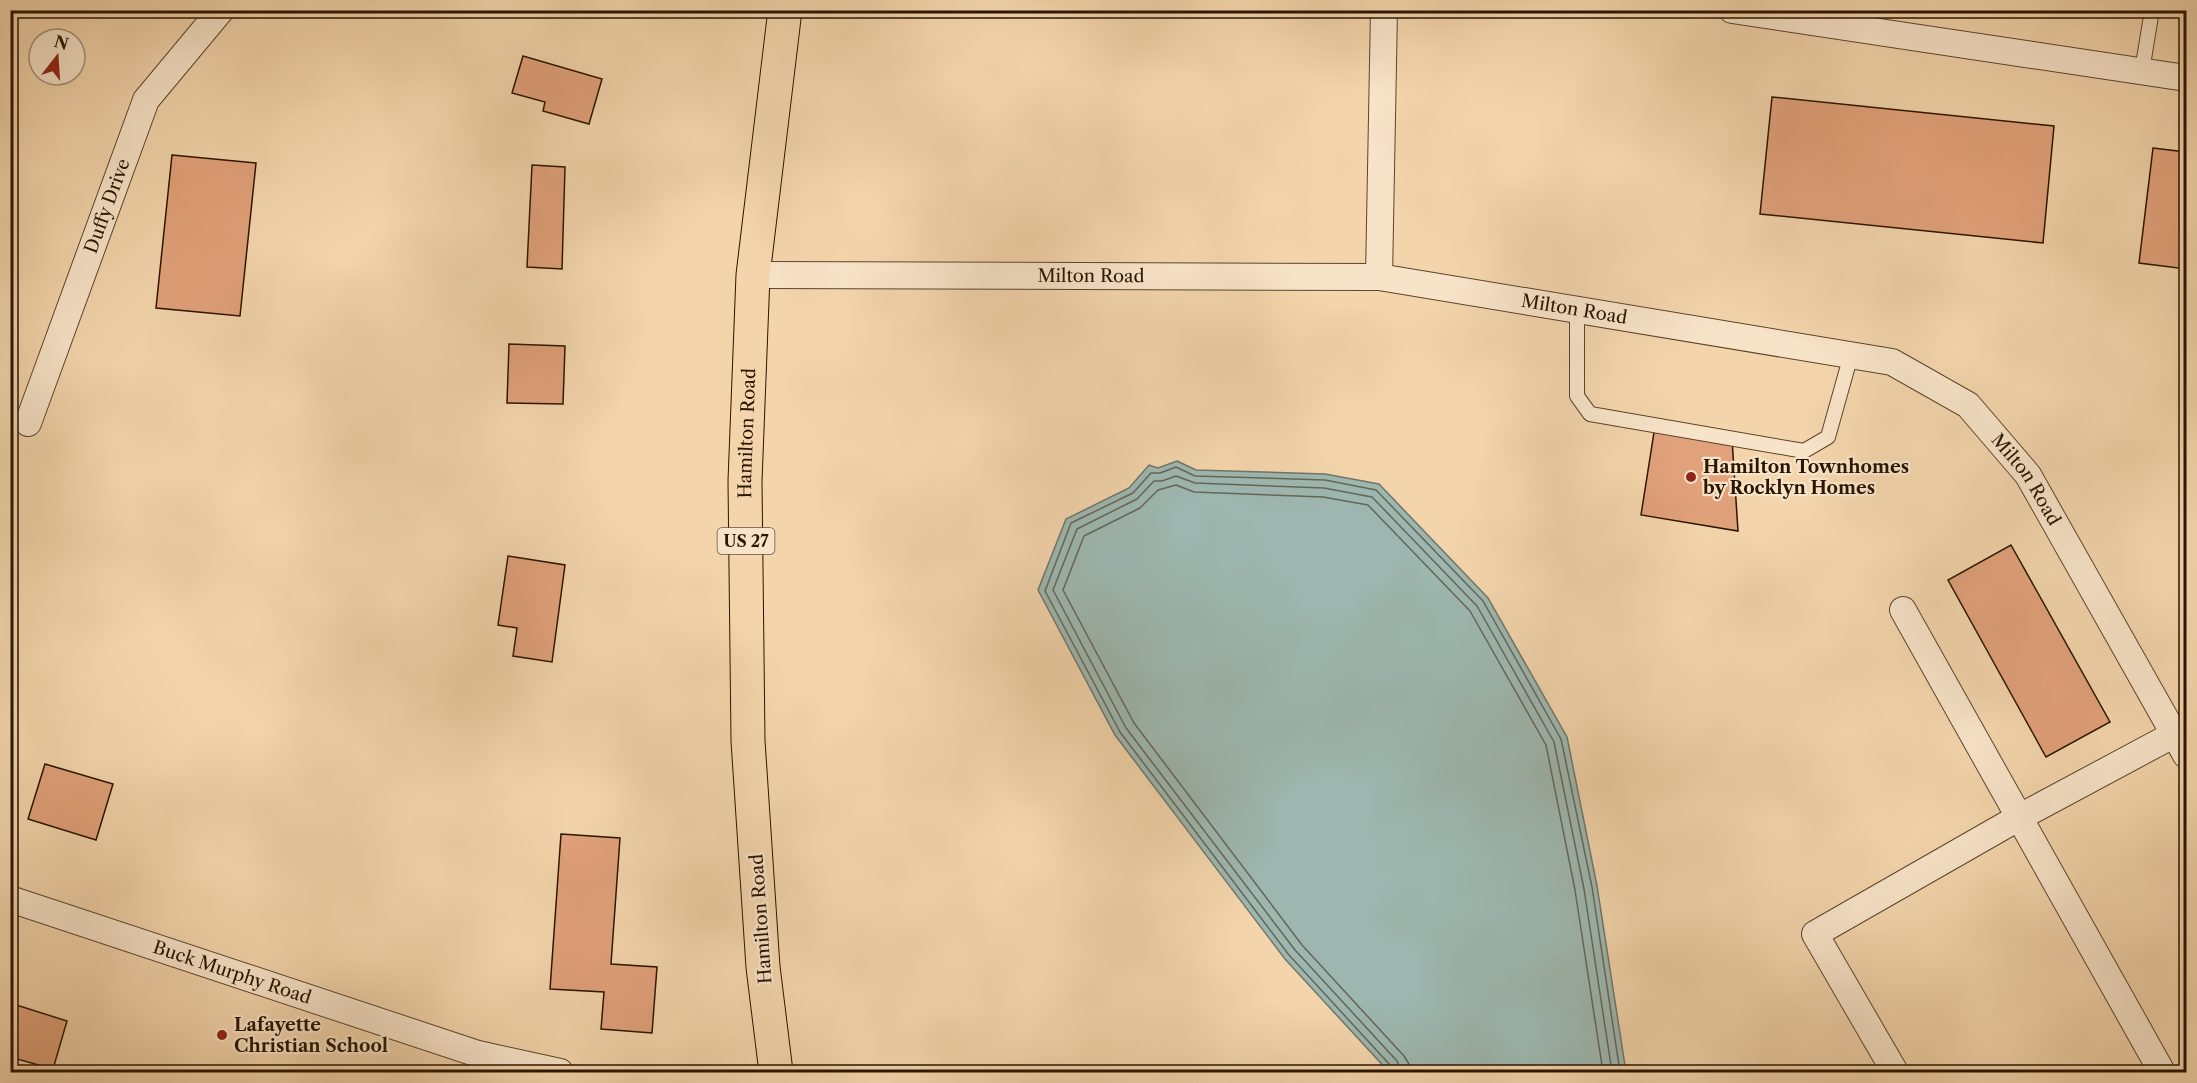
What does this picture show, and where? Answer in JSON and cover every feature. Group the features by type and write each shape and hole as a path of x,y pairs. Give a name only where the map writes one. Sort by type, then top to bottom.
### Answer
{"highway":[{"name":"Hamilton Road","path":"776,1072 763,967 748,741 745,481 753,275 785,10"}],"street":[{"name":"Duffy Drive","path":"28,423 146,100 221,10"},
{"path":"1379,277 1384,10"},
{"path":"1732,10 2187,78"},
{"name":"Milton Road","path":"753,275 1379,277 1892,362 1968,405 2028,475 2183,740"},
{"path":"1903,610 2162,1072"},
{"path":"1895,1072 1815,934 2018,818 2183,740"},
{"name":"Buck Murphy Road","path":"10,899 478,1054 560,1072"}],"lane":[{"path":"2142,71 2152,10"},
{"path":"1577,310 1577,396 1590,414 1804,451 1828,436 1851,355"}],"water":[{"path":"1177,461 1196,470 1325,474 1379,484 1488,598 1567,737 1597,886 1626,1072 1389,1072 1285,959 1115,735 1038,590 1066,519 1129,488 1149,465 1158,468"}],"building":[{"path":"523,56 602,79 589,124 543,111 545,102 512,93"},
{"path":"1772,97 2054,126 2043,243 1760,214"},
{"path":"2153,148 2186,152 2186,269 2139,263"},
{"path":"172,155 256,163 240,316 156,308"},
{"path":"532,165 565,167 562,269 527,267"},
{"path":"509,344 565,346 563,404 507,403"},
{"name":"Hamilton Townhomes by Rocklyn Homes","path":"1655,426 1732,439 1738,531 1641,515"},
{"path":"2011,545 2110,722 2046,757 1948,580"},
{"path":"508,556 565,565 552,662 513,656 517,628 498,625"},
{"path":"45,764 113,784 96,840 28,819"},
{"path":"561,834 620,838 611,964 657,967 652,1033 601,1029 604,992 550,989"},
{"path":"10,1003 67,1021 53,1069 10,1057"}],"place":[{"name":"Hamilton Townhomes by Rocklyn Homes","path":"1691,477"},
{"name":"Lafayette Christian School","path":"222,1035"}]}
